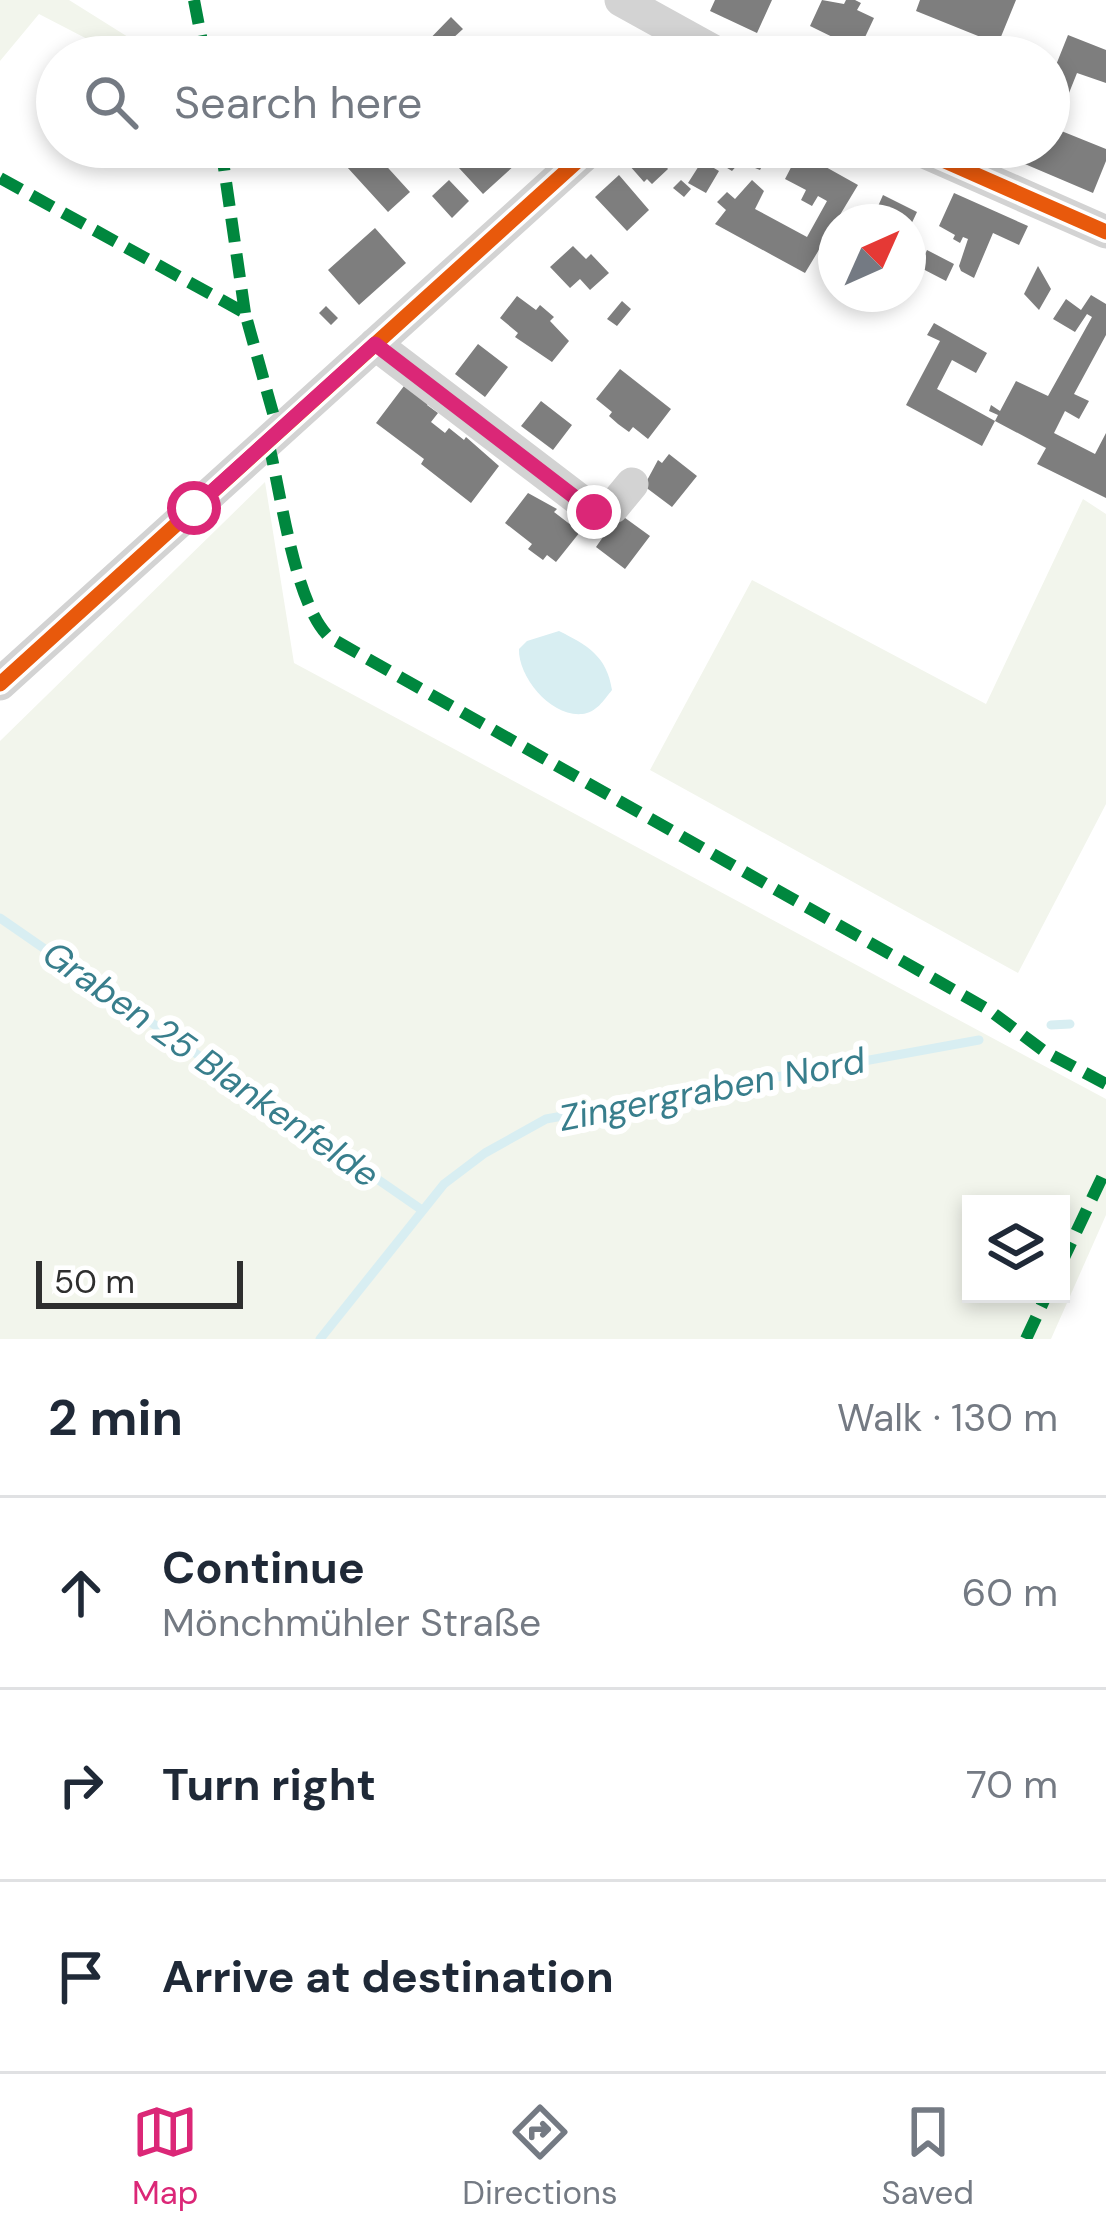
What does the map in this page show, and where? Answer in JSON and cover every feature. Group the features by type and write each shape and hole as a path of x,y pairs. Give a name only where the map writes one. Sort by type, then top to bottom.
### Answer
{"street":[{"path":"621,0 664,36"},
{"path":"0,684 569,168"},
{"path":"961,168 1106,232"},
{"path":"375,344 594,512 614,506 632,484"}],"shaded area":[{"path":"0,0 69,0 126,36 81,36 39,14 0,61"},
{"path":"265,482 294,663 1106,1099 1106,1215 1070,1296 1070,1195 962,1195 962,1303 1067,1303 1051,1339 0,1339 0,741"},
{"path":"1083,499 1106,514 1106,804 1018,973 650,770 752,580 986,704"},
{"path":"559,631 594,653 606,668 612,690 587,713 570,713 548,702 530,683 520,660 519,649 527,641"}],"building":[{"path":"715,0 772,0 757,33 710,11"},
{"path":"822,0 844,4 855,0 861,3 857,10 874,18 866,36 830,36 810,26"},
{"path":"920,0 1016,0 1001,36 978,36 916,11"},
{"path":"451,17 463,29 455,36 433,36"},
{"path":"1068,36 1106,50 1106,83 1077,73 1070,90"},
{"path":"1070,134 1106,149 1093,193 1034,168 1070,168"},
{"path":"348,168 388,168 410,192 388,212"},
{"path":"459,168 512,168 483,194"},
{"path":"632,168 668,169 652,184 647,179 644,182"},
{"path":"698,168 719,171 706,193 688,183"},
{"path":"791,168 828,168 858,185 847,204 825,204 818,196 812,206 801,200 806,190 785,179"},
{"path":"619,175 649,210 627,231 595,197"},
{"path":"449,180 469,201 452,218 432,196"},
{"path":"681,180 691,189 684,197 673,188"},
{"path":"752,180 764,191 755,209 807,237 818,217 818,251 805,273 715,224 726,210 717,202 727,192 735,199"},
{"path":"954,193 1028,226 1019,245 993,233 974,278 959,266 968,239 963,237 960,243 939,226"},
{"path":"883,195 901,204 879,204"},
{"path":"375,228 406,263 359,305 328,270"},
{"path":"573,246 586,259 591,254 609,273 590,290 580,279 570,288 550,267"},
{"path":"926,252 954,264 946,281 926,271"},
{"path":"1038,266 1051,289 1039,310 1024,294"},
{"path":"1091,295 1106,304 1106,335 1074,394 1089,401 1079,419 1065,411 1054,433 1095,454 1106,433 1106,498 1037,464 1046,448 995,421 998,415 989,411 991,405 1000,411 1016,381 1048,396 1092,317 1087,314 1075,332 1053,319 1066,299 1081,310"},
{"path":"517,296 554,317 550,321 569,341 552,362 515,337 518,333 500,318"},
{"path":"622,301 631,309 617,326 607,319"},
{"path":"326,306 338,318 331,325 319,313"},
{"path":"934,323 987,353 976,373 952,360 937,389 995,421 982,446 906,405 940,341 927,335"},
{"path":"478,344 508,367 485,397 455,374"},
{"path":"620,369 671,409 648,439 633,427 629,432 618,424 596,399"},
{"path":"404,386 438,413 431,422 445,433 449,428 466,437 499,466 471,503 376,423"},
{"path":"541,401 572,425 553,450 521,426"},
{"path":"669,454 697,476 672,507 644,486 658,460 662,463"},
{"path":"528,493 557,509 554,512 580,532 556,562 547,555 543,560 528,549 532,544 505,523"},
{"path":"621,515 650,536 625,569 596,547 600,536"}],"waterway":[{"name":"Graben 25 Blankenfelde","path":"0,918 422,1210"},
{"name":"Zingergraben Nord","path":"1051,1025 1070,1024"},
{"name":"Zingergraben Nord","path":"320,1339 444,1184 485,1153 546,1119 979,1040"}],"marked path":[{"path":"194,0 201,36"},
{"path":"224,168 245,313"},
{"path":"0,178 245,313 278,431"},
{"path":"268,441 298,573 317,621 329,637 989,1010 1044,1051 1106,1084"},
{"path":"1070,1245 1106,1169"},
{"path":"1026,1339 1043,1303"}],"cycle path":[{"path":"0,684 570,168"},
{"path":"961,168 1106,232"}],"route":[{"path":"194,508 375,344 594,512"}]}
